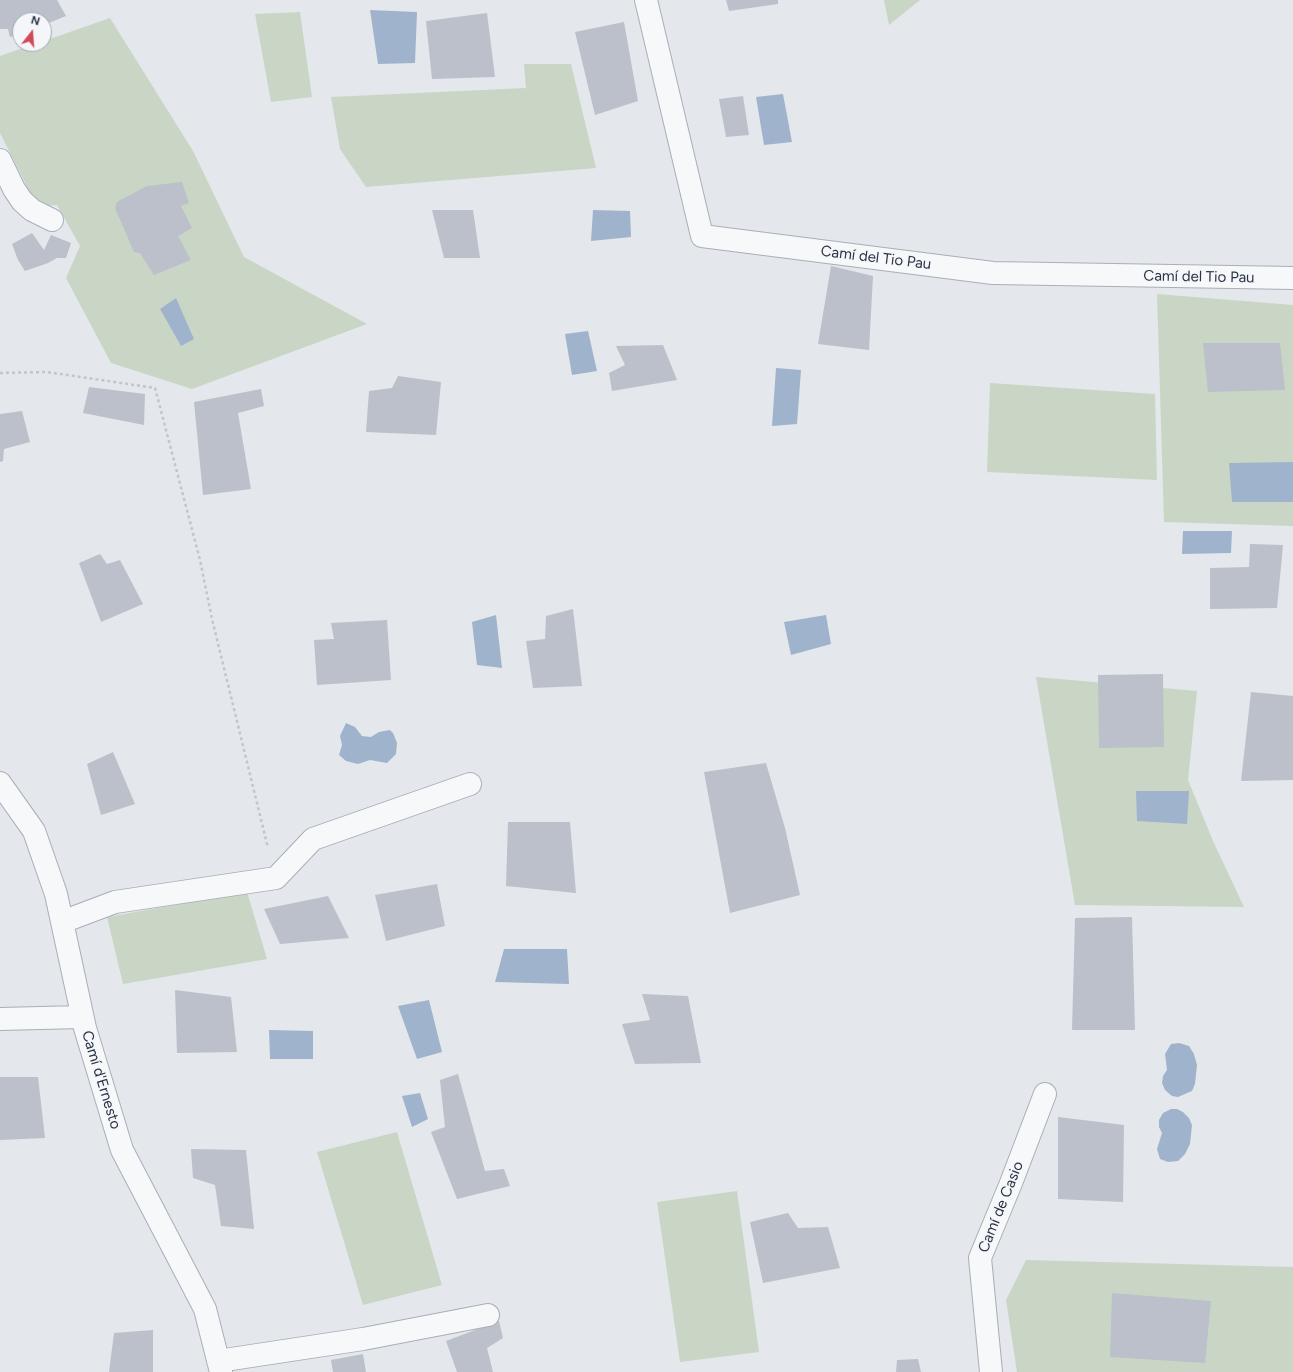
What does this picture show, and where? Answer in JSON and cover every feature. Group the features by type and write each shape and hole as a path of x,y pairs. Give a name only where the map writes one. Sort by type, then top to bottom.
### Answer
{"street":[{"name":"Camí del Tio Pau","path":"646,0 702,236 993,273 1293,278"},
{"path":"2,166 14,190 22,201 32,210 52,220"},
{"name":"Camí d'Ernesto","path":"0,783 34,831 56,894 82,1017 122,1150 205,1309 219,1366"},
{"path":"62,922 115,902 276,878 313,839 470,784"},
{"path":"0,1019 82,1017"},
{"name":"Camí de Casio","path":"991,1372 980,1258 1045,1094"},
{"path":"219,1366 488,1314"}],"path":[{"path":"0,373 47,372 155,388 200,560 212,619 276,878"}],"green space":[{"path":"884,0 920,0 889,25"},
{"path":"300,12 312,97 271,102 255,14"},
{"path":"110,18 193,151 244,257 367,324 192,389 111,363 66,278 80,246 57,205 37,206 0,133 0,56 12,52 52,52 52,38"},
{"path":"524,64 571,64 596,168 366,187 340,149 331,97 526,88"},
{"path":"1157,294 1293,305 1293,526 1164,522"},
{"path":"990,383 1155,394 1157,480 987,472"},
{"path":"1036,677 1197,691 1188,780 1213,841 1244,907 1075,905"},
{"path":"247,892 267,959 123,984 107,917"},
{"path":"397,1132 442,1285 363,1305 317,1152"},
{"path":"737,1191 759,1352 680,1362 657,1202"},
{"path":"1026,1260 1293,1267 1293,1372 1017,1372 1006,1300"}],"water":[{"path":"370,10 417,12 415,63 378,64"},
{"path":"783,94 792,142 764,145 756,97"},
{"path":"593,210 630,211 631,237 591,241"},
{"path":"176,298 194,339 181,346 160,309"},
{"path":"588,331 597,371 572,375 565,334"},
{"path":"776,368 801,370 797,424 772,426"},
{"path":"1293,462 1293,502 1232,502 1229,463"},
{"path":"1183,531 1232,531 1231,553 1182,554"},
{"path":"496,615 502,668 477,665 472,622"},
{"path":"826,615 831,644 791,655 784,622"},
{"path":"346,723 355,727 362,736 371,737 379,732 390,730 393,733 397,743 396,754 387,763 370,760 358,764 346,761 339,755 342,745 340,736"},
{"path":"1136,791 1189,791 1187,824 1137,821"},
{"path":"504,949 567,949 569,984 495,982"},
{"path":"429,1000 442,1052 417,1059 398,1006"},
{"path":"269,1030 313,1031 313,1059 270,1059"},
{"path":"1179,1043 1189,1046 1194,1054 1197,1065 1195,1084 1192,1091 1178,1097 1172,1096 1165,1090 1162,1083 1163,1076 1167,1070 1165,1054 1171,1044"},
{"path":"420,1093 428,1119 412,1127 402,1096"},
{"path":"1171,1109 1177,1109 1183,1112 1189,1118 1192,1125 1190,1144 1185,1154 1178,1161 1168,1162 1160,1159 1157,1149 1162,1133 1159,1127 1159,1120 1163,1113"}],"building":[{"path":"0,0 57,0 66,16 52,22 52,12 12,12 12,36 10,37 8,29 0,29"},
{"path":"726,0 778,0 778,4 729,11"},
{"path":"487,13 495,77 432,79 426,21"},
{"path":"624,22 638,101 595,115 575,32"},
{"path":"743,96 749,135 726,137 719,99"},
{"path":"182,182 189,203 181,206 192,228 178,236 191,260 154,275 140,253 134,252 115,208 117,202 147,186"},
{"path":"432,210 473,210 480,258 444,258"},
{"path":"32,233 44,250 51,235 71,243 66,258 57,258 48,263 25,271 18,260 12,244"},
{"path":"831,266 873,276 869,350 818,344"},
{"path":"1203,343 1280,343 1285,390 1208,392"},
{"path":"663,345 677,380 612,391 609,373 625,365 616,346"},
{"path":"398,376 441,382 436,435 366,432 369,391 392,388"},
{"path":"89,387 145,394 144,425 83,413"},
{"path":"261,389 264,406 238,413 251,489 203,495 194,402"},
{"path":"22,411 30,442 4,449 3,461 0,462 0,414"},
{"path":"1250,544 1283,545 1277,608 1210,609 1210,568 1249,567"},
{"path":"100,554 107,564 120,560 143,604 101,622 79,563"},
{"path":"573,609 582,686 533,688 526,641 545,639 546,616"},
{"path":"387,620 391,680 317,685 314,640 334,639 331,623"},
{"path":"1163,674 1164,747 1099,748 1098,675"},
{"path":"1251,692 1293,696 1293,780 1241,781"},
{"path":"113,752 135,804 101,815 87,764"},
{"path":"766,763 785,828 800,895 730,913 704,772"},
{"path":"508,822 570,822 576,893 506,886"},
{"path":"437,884 445,926 386,941 375,895"},
{"path":"328,896 349,938 280,944 264,909"},
{"path":"1132,917 1135,1030 1072,1030 1075,918"},
{"path":"175,990 231,997 237,1052 177,1053"},
{"path":"642,994 688,996 701,1063 635,1064 622,1024 650,1020"},
{"path":"458,1074 485,1171 504,1169 510,1186 457,1199 431,1132 445,1127 440,1080"},
{"path":"0,1077 38,1077 45,1138 0,1140"},
{"path":"1058,1117 1124,1125 1123,1202 1058,1199"},
{"path":"191,1149 246,1150 254,1229 221,1226 215,1185 193,1178"},
{"path":"788,1213 798,1228 828,1227 840,1268 763,1283 750,1222"},
{"path":"1112,1293 1211,1301 1205,1363 1110,1357"},
{"path":"499,1321 503,1338 487,1348 493,1372 457,1372 446,1341"},
{"path":"153,1330 153,1372 109,1372 114,1333"},
{"path":"363,1354 366,1372 333,1372 331,1360"},
{"path":"918,1359 921,1372 896,1372 897,1360"}]}
